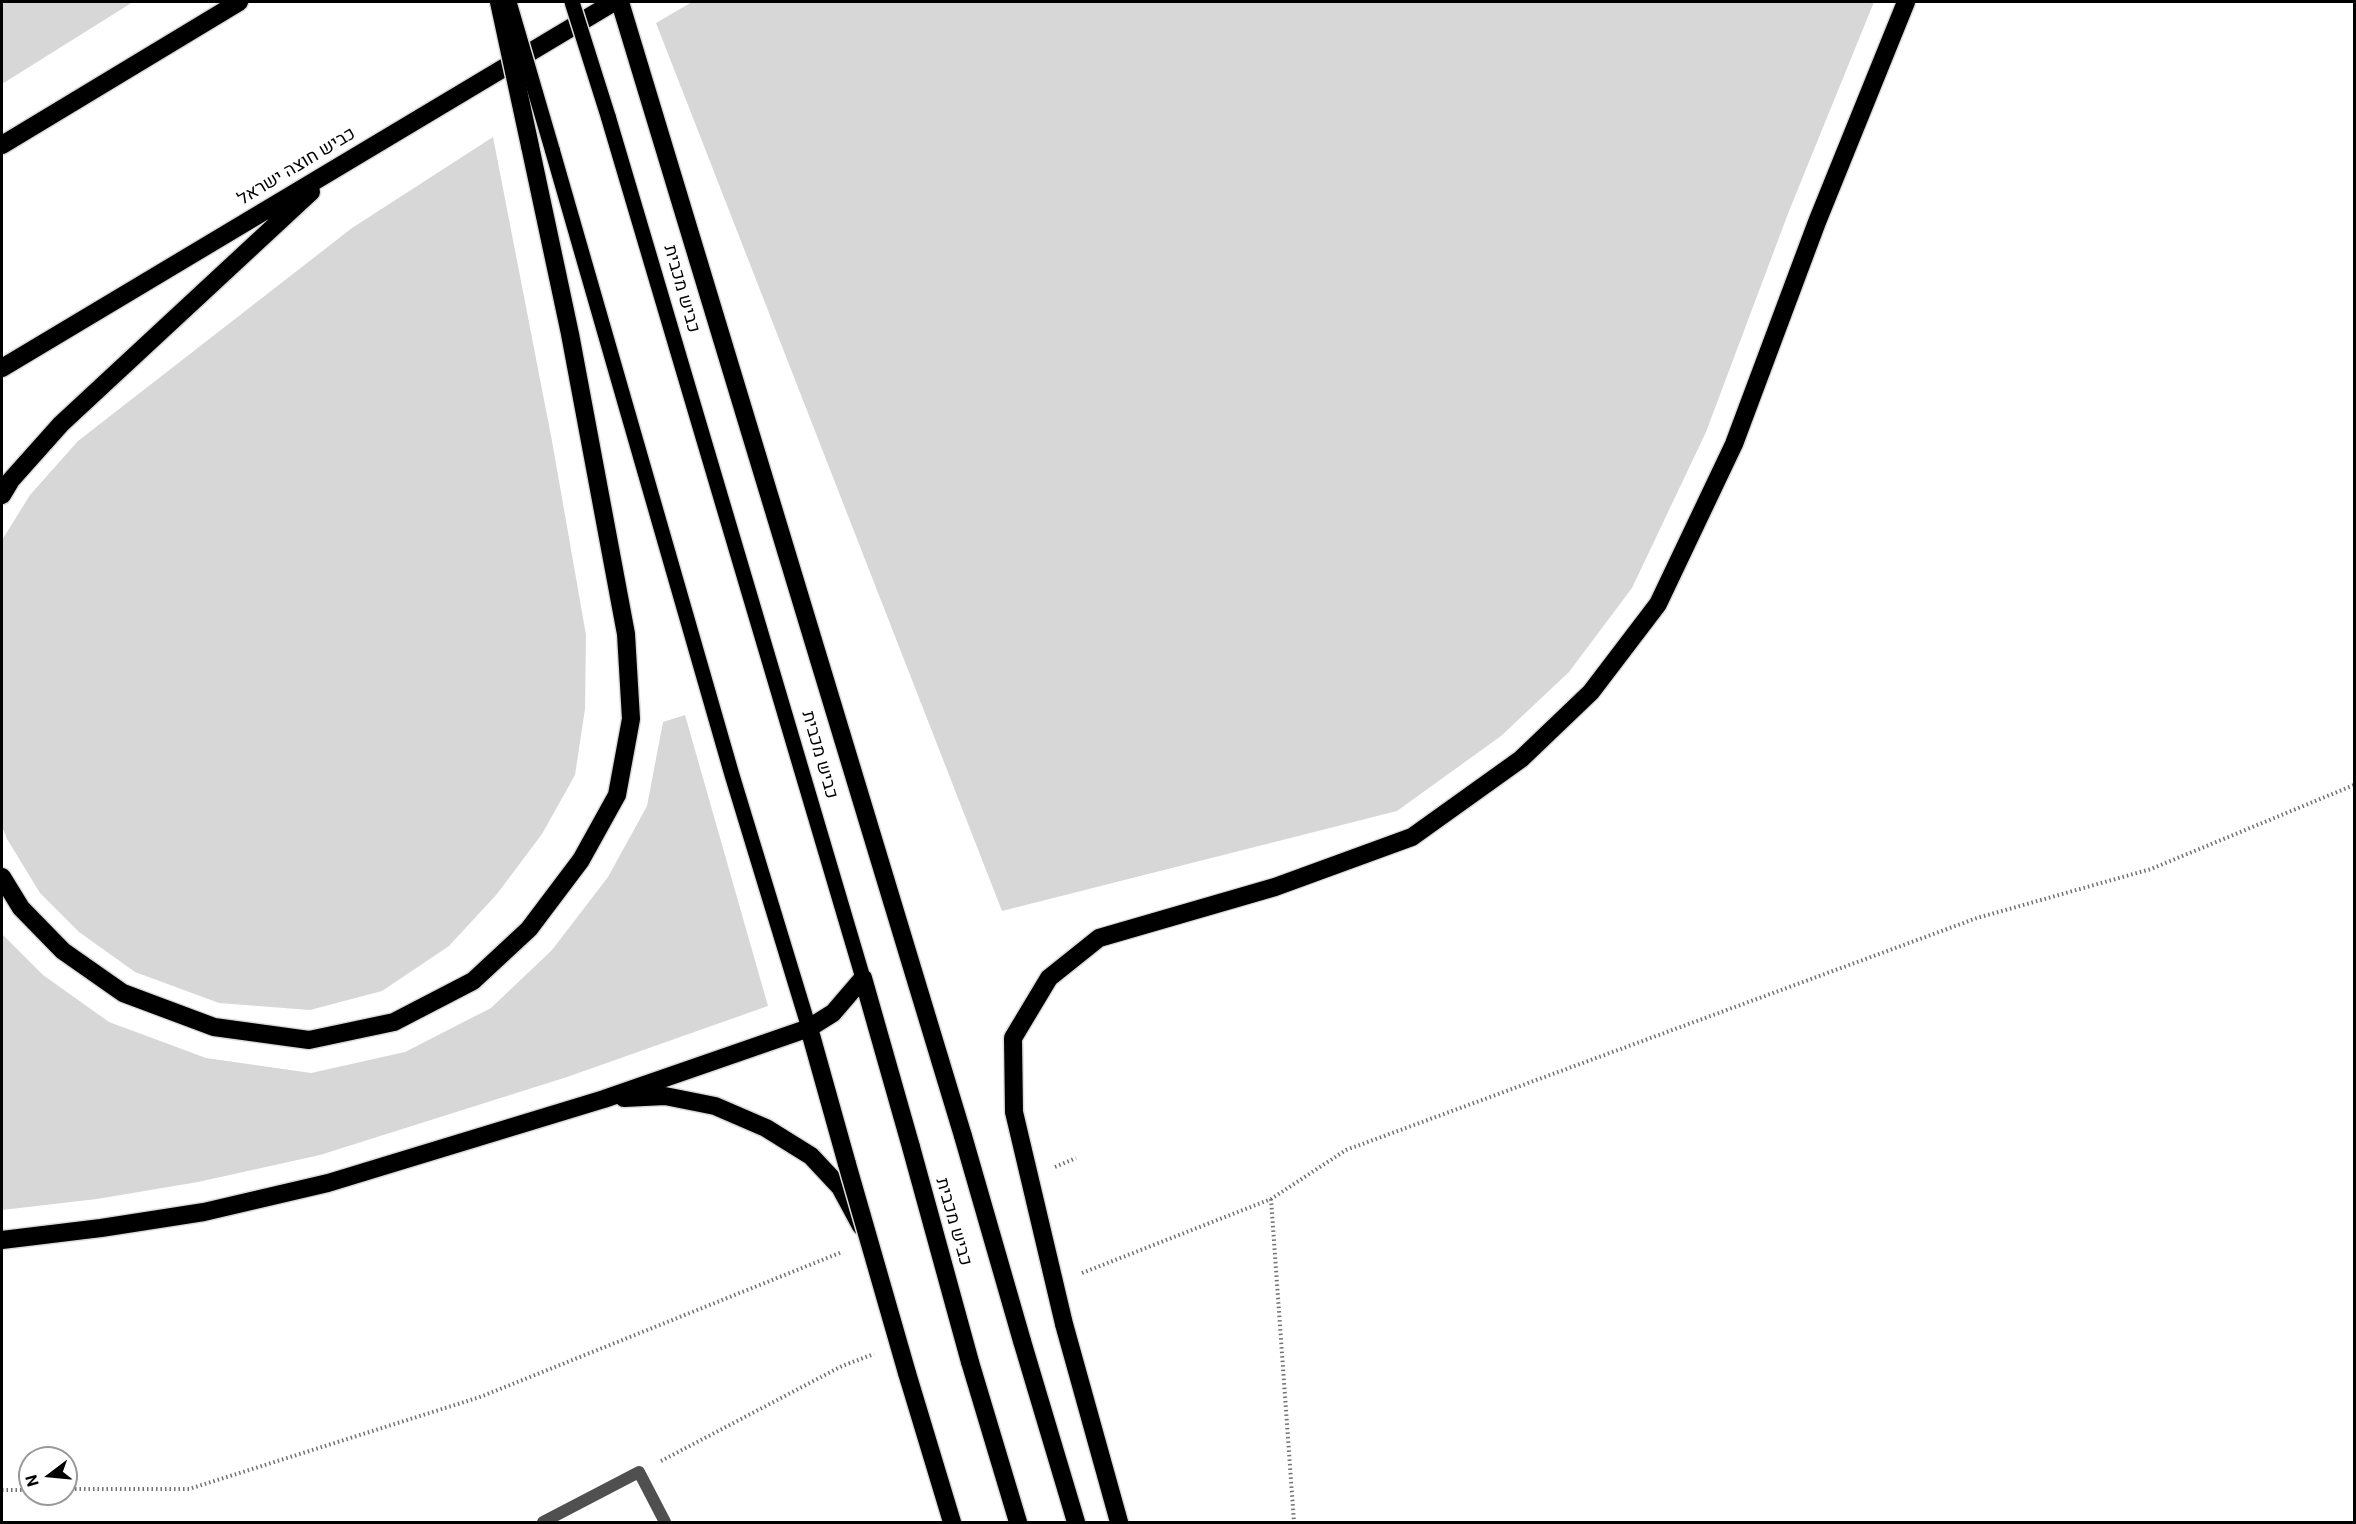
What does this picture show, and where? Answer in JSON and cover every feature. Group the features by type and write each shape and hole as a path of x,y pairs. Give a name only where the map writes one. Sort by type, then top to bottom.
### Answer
{"highway":[{"path":"211,18 234,2"},
{"path":"2,145 239,2"},
{"path":"2,877 21,908 63,951 123,993 214,1027 309,1040 394,1022 473,981 529,929 581,860 617,795 631,719 626,634 570,334 499,2"},
{"name":"כביש חוצה ישראל","path":"2,368 614,2"},
{"path":"620,2 963,1136 1076,1522"},
{"path":"1119,1522 1064,1324 1014,1112 1013,1038 1049,978 1099,938 1275,887 1412,837 1521,759 1592,692 1658,604 1734,444 1817,222 1906,2"},
{"path":"2,495 11,480 60,424 338,167"},
{"path":"2,1240 204,1212 328,1184 604,1099 808,1028 833,1013 863,978"},
{"name":"כביש מכבית","path":"863,978 970,1362 1018,1522"},
{"path":"808,1028 952,1522"},
{"path":"604,1099 665,1096 715,1106 766,1128 811,1156 840,1187 868,1239"}],"main road":[{"path":"509,2 729,764 808,1028"},
{"name":"כביש מכבית","path":"572,2 608,116 863,978"}],"street":[{"path":"543,1522 639,1472 665,1522"}],"path":[{"path":"1294,1522 1271,1199 1346,1150 1977,918 2151,869 2355,785"},
{"path":"1054,1167 1076,1158"},
{"path":"78,1490 189,1489 480,1397 845,1251"},
{"path":"2,1490 18,1490"}],"shaded area":[{"path":"2,2 133,2 2,84"},
{"path":"692,2 1874,2 1789,211 1706,432 1632,588 1569,672 1501,736 1397,811 1002,911 656,23"},
{"path":"493,137 552,441 586,635 585,709 575,775 542,834 497,894 449,946 382,991 310,1010 219,1003 135,972 79,932 40,893 7,839 2,826 2,540 30,495 78,441 352,228"},
{"path":"685,715 768,1006 567,1077 320,1155 198,1182 97,1199 2,1210 2,934 43,975 109,1022 206,1058 311,1073 405,1052 491,1008 552,950 608,877 647,806 663,722"}]}
